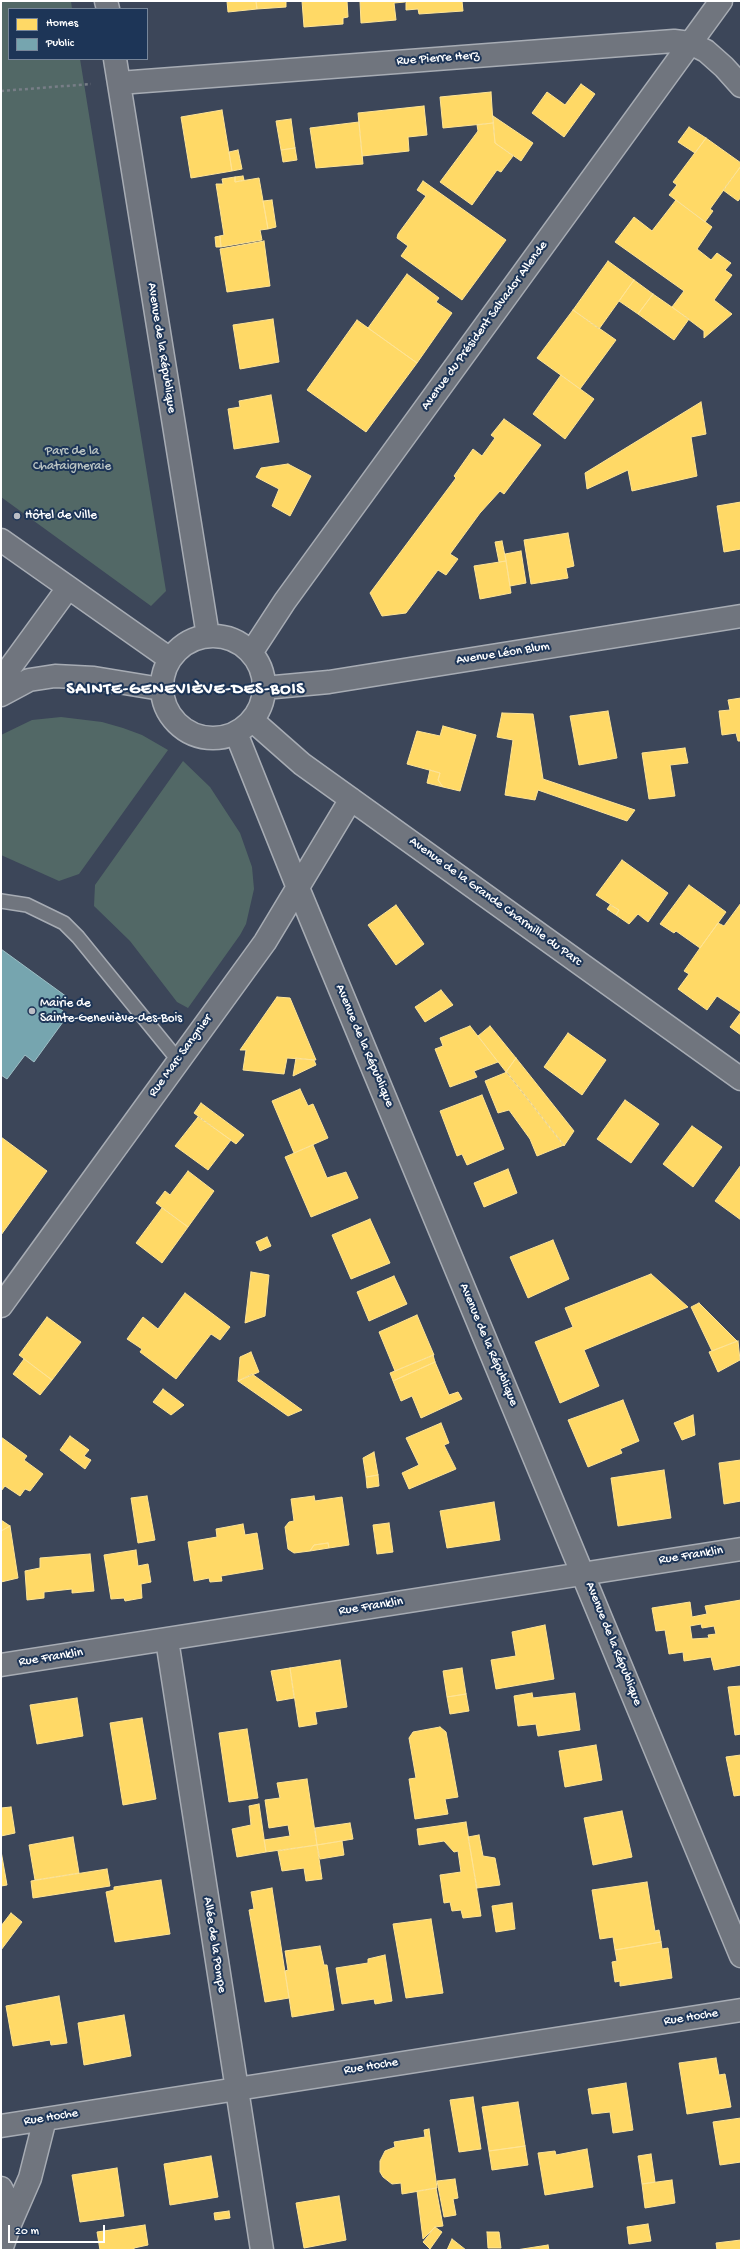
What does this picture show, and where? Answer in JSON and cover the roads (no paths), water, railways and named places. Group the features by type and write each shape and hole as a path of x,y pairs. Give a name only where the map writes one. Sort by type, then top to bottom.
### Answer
{"street":[{"name":"Avenue du Président Salvador Allende","path":"251,653 286,601 721,1"},
{"name":"Rue Pierre Herz","path":"119,83 658,42 690,43 706,51 724,67 741,86"},
{"name":"Avenue de la République","path":"115,60 208,636"},
{"path":"1,540 170,659"},
{"path":"1,680 68,588"},
{"name":"Avenue Léon Blum","path":"264,688 329,682 741,616"},
{"path":"208,636 224,637 239,643 251,653 258,663 264,688 261,705 244,727 219,739 202,738 186,732 173,720 165,706 161,689 163,674 170,659 180,648 193,640 208,636"},
{"path":"1,696 29,680 55,676 94,678 161,689"},
{"name":"Avenue de la République","path":"244,727 298,888 584,1574 741,1956"},
{"name":"Avenue de la Grande Charmille du Parc","path":"244,727 302,764 741,1079"},
{"name":"Rue Marc Sangnier","path":"1,1306 265,942 351,799"},
{"name":"Rue Franklin","path":"1,1665 741,1549"},
{"name":"Allée de la Pompe","path":"167,1640 262,2250"},
{"name":"Rue Hoche","path":"1,2126 741,2010"},
{"path":"1,2250 10,2224 30,2178 45,2119"},
{"path":"1,2188 6,2198 10,2224"}],"lane":[{"path":"1,901 26,905 64,923 78,937 178,1060"}],"place":[{"name":"Hôtel de Ville","path":"17,516"},
{"name":"Mairie de Sainte-Geneviève-des-Bois","path":"32,1011"}],"district":[{"name":"SAINTE-GENEVIÈVE-DES-BOIS","path":"186,690"}],"park label":[{"name":"Parc de la Chataigneraie","path":"72,460"}]}
